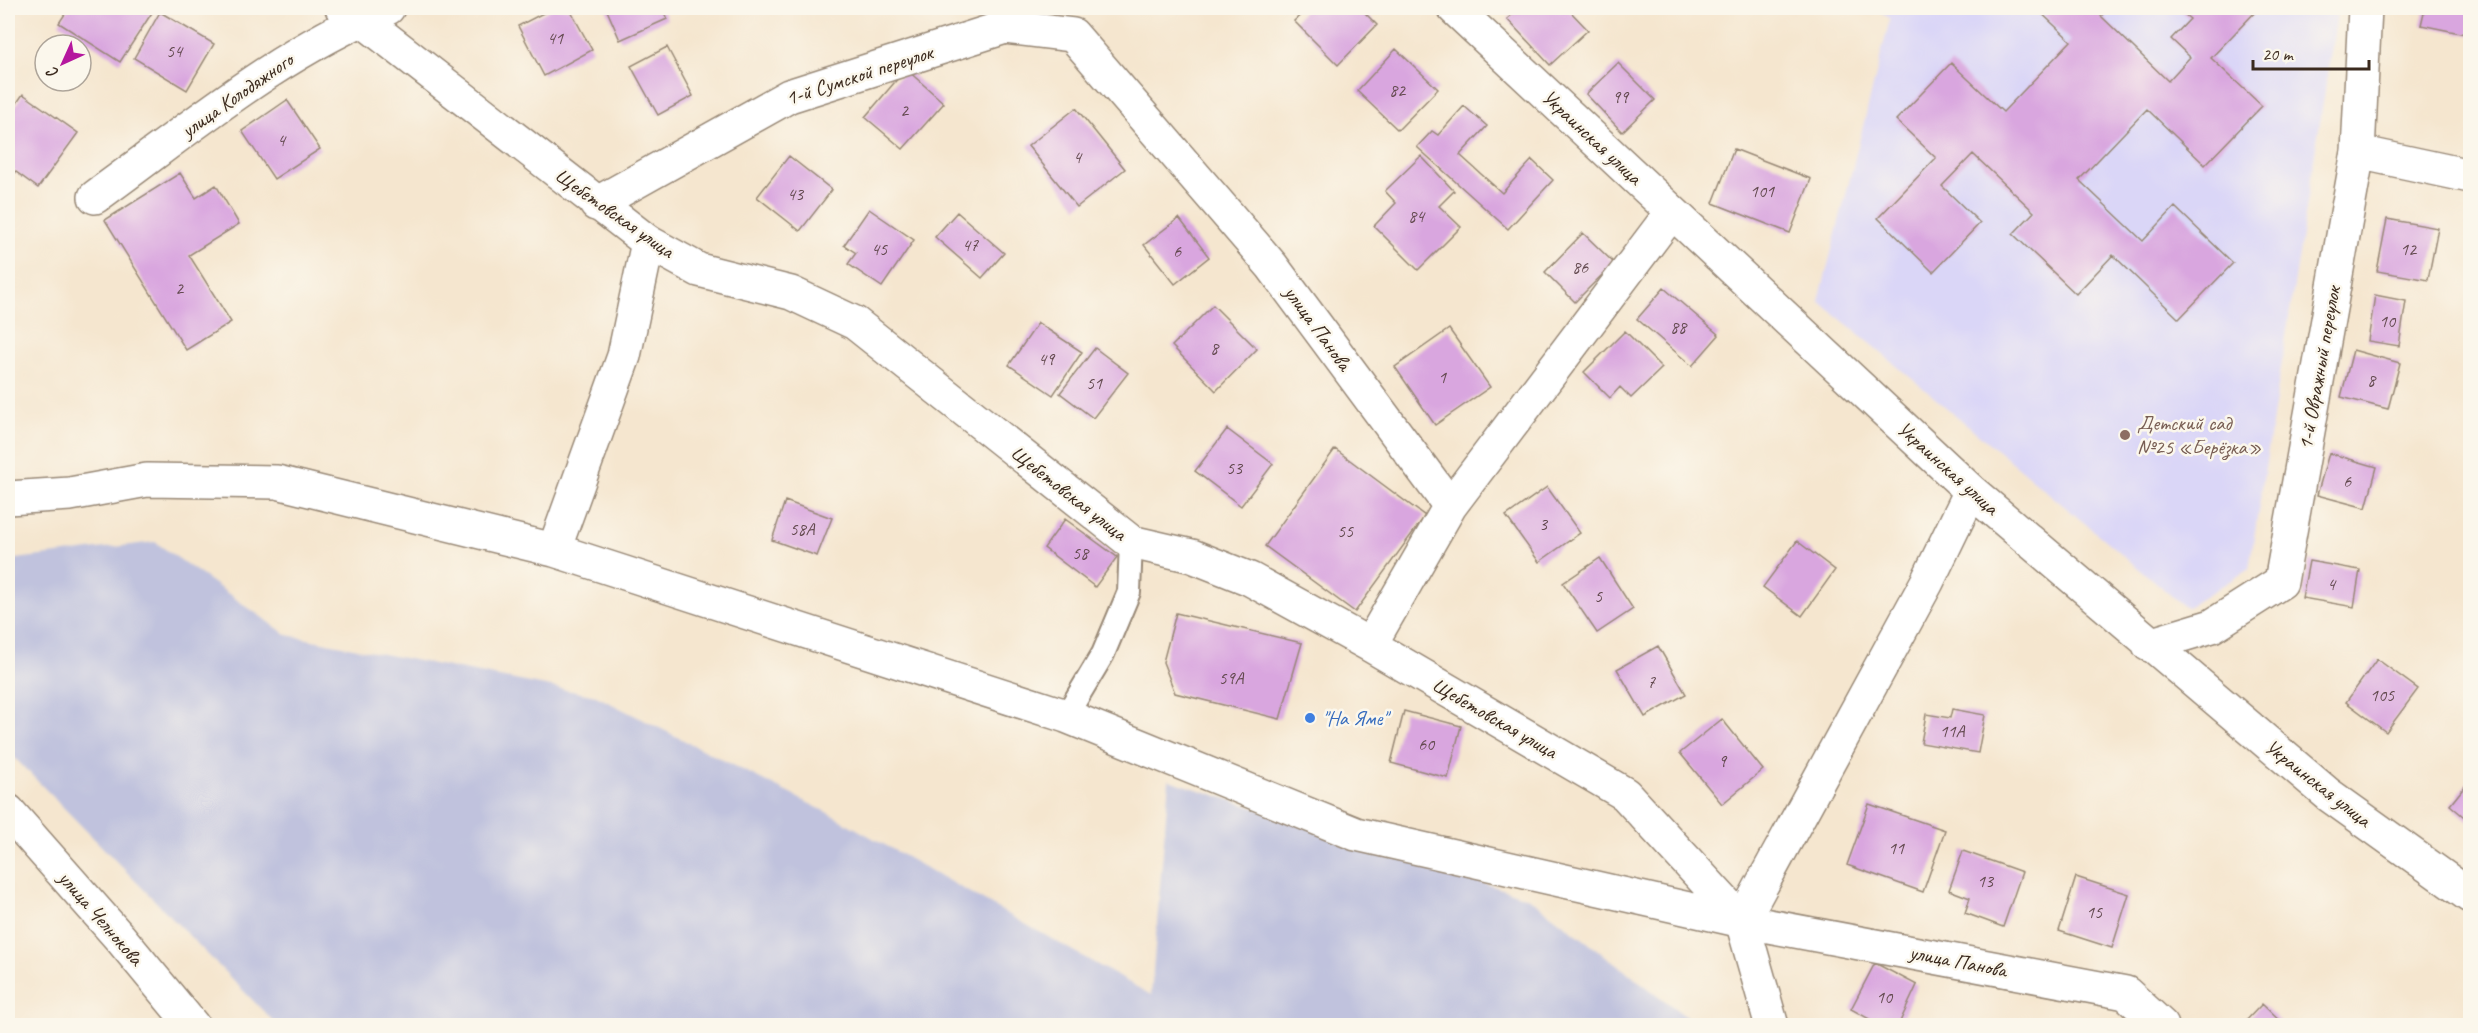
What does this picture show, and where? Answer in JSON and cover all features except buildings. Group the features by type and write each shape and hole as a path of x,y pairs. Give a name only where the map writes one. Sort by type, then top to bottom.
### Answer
{"street":[{"name":"Украинская улица","path":"1454,8 1971,491 2329,795 2470,896"},
{"name":"1-й Овражный переулок","path":"2150,645 2212,626 2281,582 2358,152 2366,8"},
{"name":"улица Колодяжного","path":"95,197 287,57 364,11"},
{"name":"Щебетовская улица","path":"364,11 596,204 648,242 699,270 791,293 855,323 1131,542 1192,556 1250,579 1370,645 1625,794 1742,921 1772,1026"},
{"name":"1-й Сумской переулок","path":"596,204 789,96 1005,27 1073,35"},
{"name":"улица Панова","path":"1073,35 1272,266 1450,506"},
{"path":"2358,152 2470,176"},
{"path":"1370,645 1450,506 1672,212"},
{"path":"554,550 624,356 648,242"},
{"name":"улица Панова","path":"8,498 70,494 147,480 277,482 554,550 1066,716 1356,834 1742,921 2126,993 2162,1026"},
{"path":"1742,921 1927,582 1971,491"},
{"name":"улица Челнокова","path":"8,811 121,939 193,1026"}],"lane":[{"path":"1066,716 1103,654 1129,592 1131,542"}],"shaded area":[{"name":"Детский сад №25 «Берёзка»","path":"1876,8 2338,8 2249,569 2186,608 1819,301 1890,19"},
{"path":"155,542 287,635 596,696 830,814 1151,995 1169,780 1529,898 1697,1025 277,1025 8,751 8,560"}],"place":[{"name":"Детский сад №25 «Берёзка»","path":"2125,435"},
{"name":"\"На Яме\"","path":"1310,718"}]}
